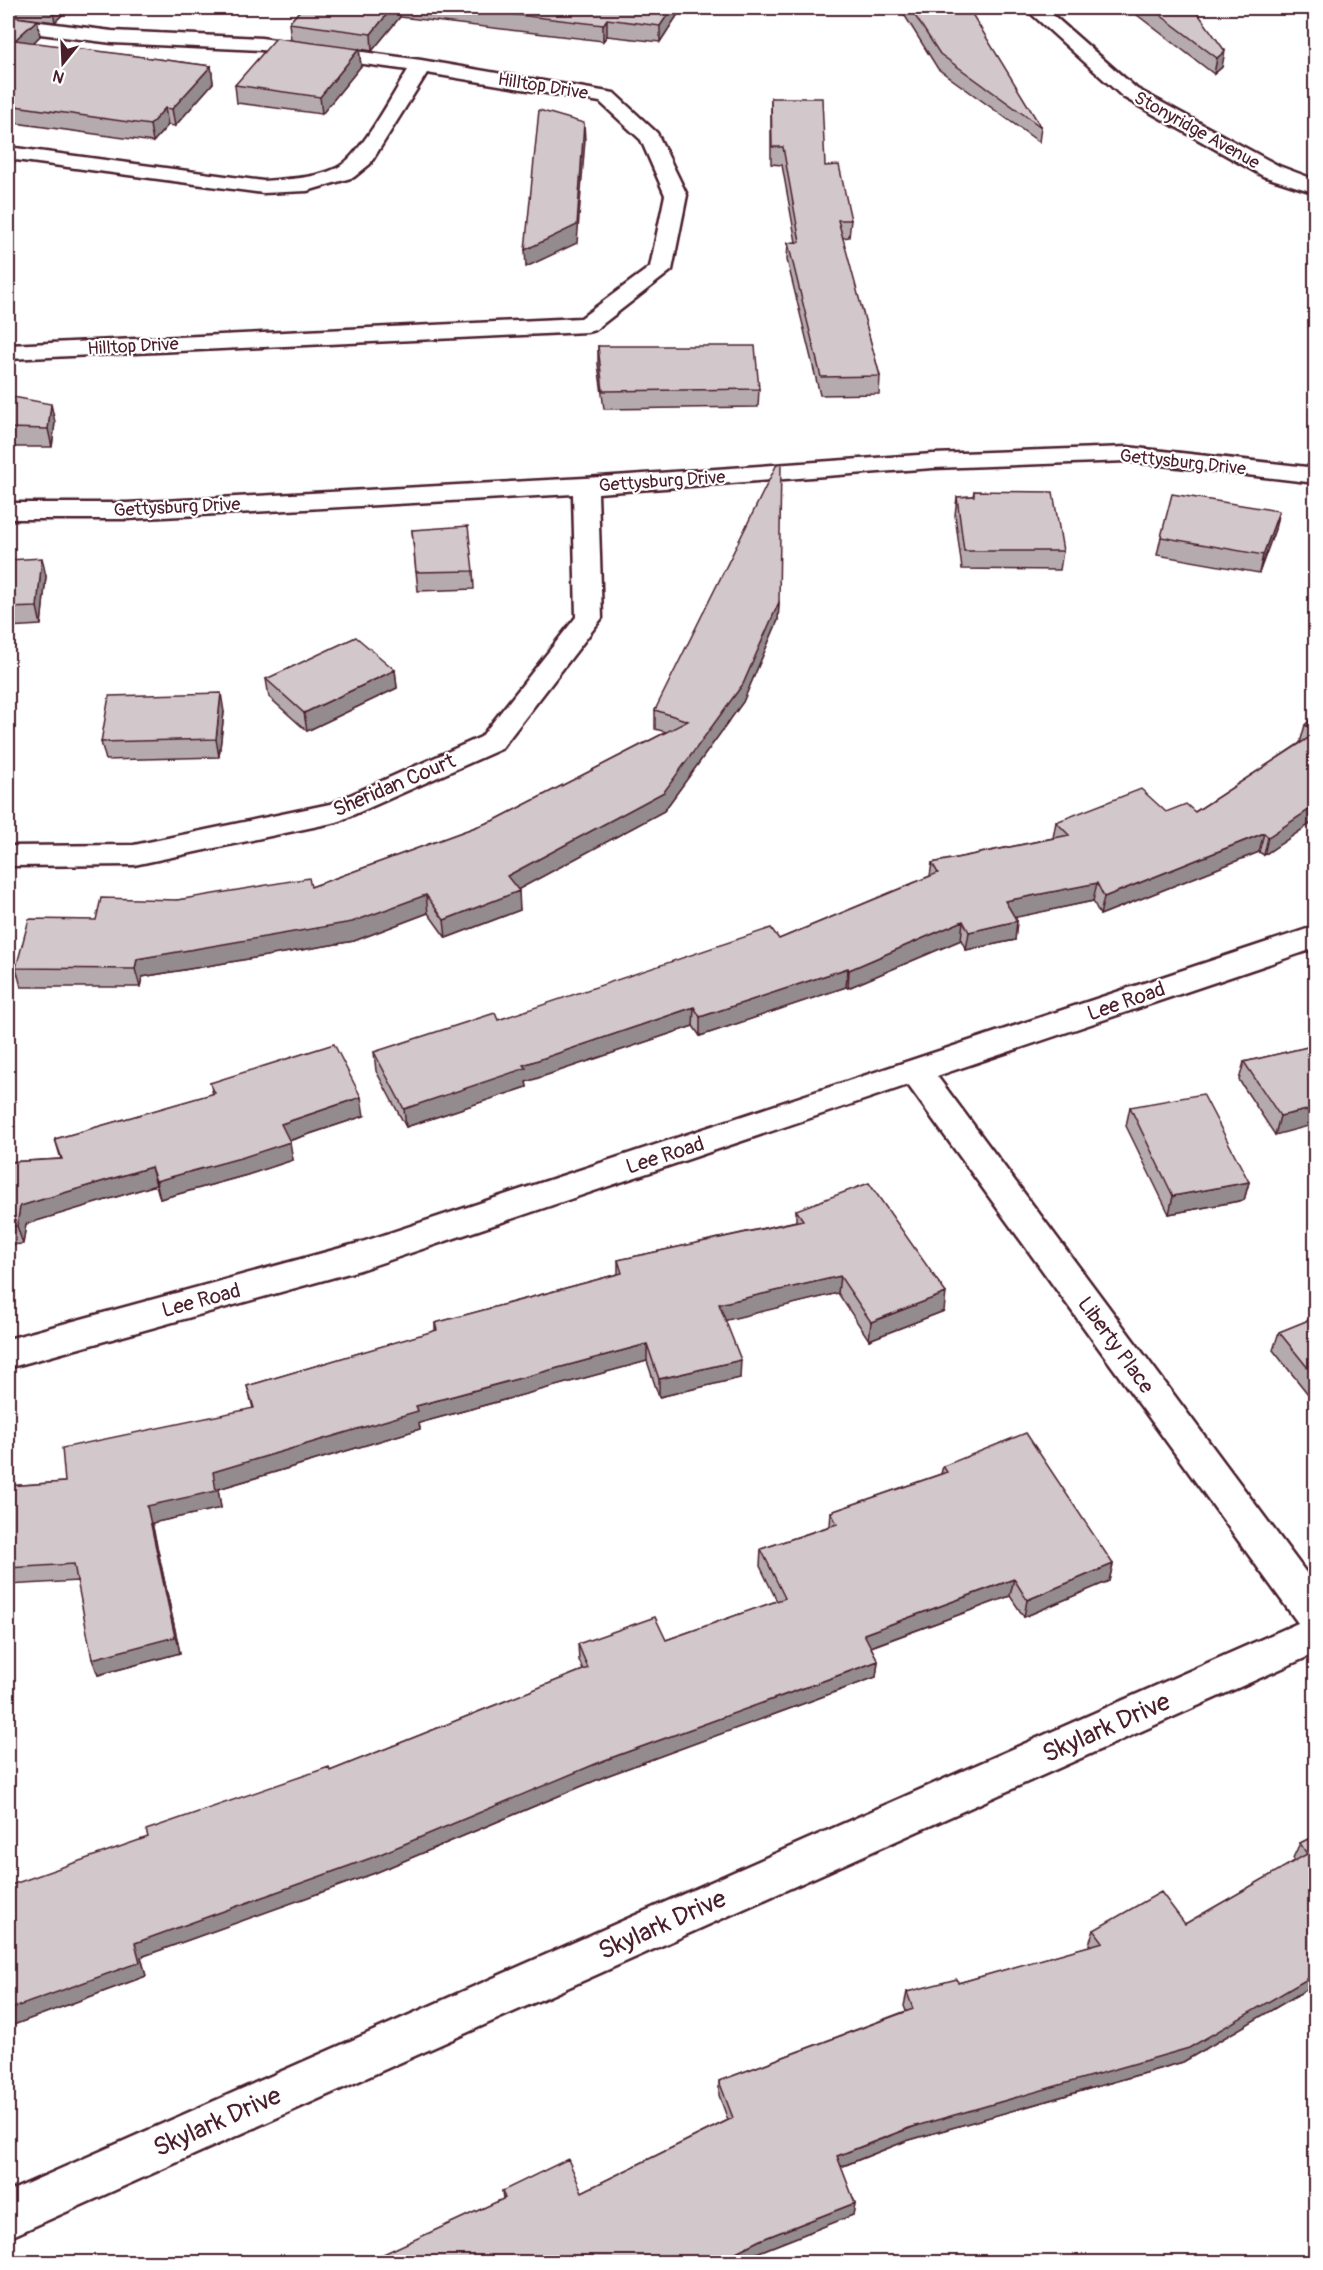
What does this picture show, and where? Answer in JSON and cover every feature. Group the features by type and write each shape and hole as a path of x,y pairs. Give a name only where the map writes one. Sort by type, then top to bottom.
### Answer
{"street":[{"name":"Stonyridge Avenue","path":"1034,8 1130,93 1271,171 1316,188"},
{"name":"Hilltop Drive","path":"8,24 112,37 261,44 421,66 607,97 650,137 676,195 661,270 587,325 8,352"},
{"path":"8,153 263,188 307,185 346,172 362,159 421,66"},
{"name":"Gettysburg Drive","path":"8,511 128,511 585,486 933,461 1127,454 1316,476"},
{"name":"Sheridan Court","path":"8,856 134,855 337,812 491,743 589,618 585,486"},
{"name":"Lee Road","path":"8,1353 360,1256 1316,937"},
{"name":"Liberty Place","path":"916,1072 1316,1617"},
{"name":"Skylark Drive","path":"8,2215 1316,1634"}],"building":[{"path":"302,8 392,8 371,34 289,23"},
{"path":"459,8 672,8 660,26 607,19 603,25"},
{"path":"910,8 926,8 926,13 969,9 1041,127 940,54"},
{"path":"1151,8 1194,8 1225,51 1217,58"},
{"path":"8,16 37,20 15,40 211,66 172,109 165,108 150,125 8,105"},
{"path":"276,38 359,49 320,97 235,85"},
{"path":"771,98 822,98 825,166 839,165 851,220 838,220 880,376 821,377 788,243 800,242 783,147 772,147"},
{"path":"539,110 584,123 577,225 525,250"},
{"path":"598,346 755,346 759,389 603,391"},
{"path":"8,396 51,404 48,429 8,428"},
{"path":"781,463 779,602 743,684 664,792 507,876 519,891 444,920 426,895 352,922 137,959 135,969 16,968 29,919 96,920 101,898 177,900 309,878 311,887 495,820 688,721 655,710 777,464"},
{"path":"974,491 1053,492 1063,551 964,551 957,497 974,496"},
{"path":"1172,494 1279,511 1263,555 1161,537"},
{"path":"468,526 473,571 416,572 412,530"},
{"path":"42,558 37,607 8,608 8,560"},
{"path":"356,637 395,670 304,713 266,679"},
{"path":"221,693 216,739 101,742 109,696"},
{"path":"1316,715 1316,730 1305,725"},
{"path":"1316,733 1316,805 1268,837 1264,833 1104,897 1097,883 1005,901 1017,921 969,932 963,921 849,970 848,968 700,1017 694,1007 523,1065 526,1068 404,1109 374,1052 495,1013 498,1020 771,928 779,939 938,873 932,863 1069,835 1056,822 1141,789 1166,812 1186,804 1195,812"},
{"path":"334,1044 361,1097 281,1124 290,1142 156,1181 151,1167 20,1206 17,1226 8,1226 8,1162 62,1159 55,1139 215,1093 210,1083"},
{"path":"1316,1045 1316,1108 1280,1116 1244,1062"},
{"path":"1203,1094 1249,1182 1173,1196 1130,1107"},
{"path":"869,1183 946,1293 871,1322 840,1276 719,1304 741,1360 659,1379 647,1344 416,1406 418,1411 213,1472 216,1491 147,1506 175,1637 92,1659 74,1564 8,1568 8,1486 65,1482 62,1448 254,1408 247,1386 437,1330 435,1323 622,1273 618,1260 803,1220 796,1210"},
{"path":"1316,1317 1316,1378 1279,1332"},
{"path":"1026,1433 1113,1564 1027,1600 1014,1579 864,1634 878,1661 605,1760 371,1858 135,1943 140,1962 8,2010 8,1886 148,1837 146,1830 329,1767 330,1771 588,1668 578,1644 655,1617 666,1640 785,1598 761,1549 837,1524 831,1512 947,1472 943,1466"},
{"path":"1316,1835 1316,1974 1189,2048 909,2128 837,2156 855,2203 760,2240 716,2262 366,2262 505,2198 502,2191 568,2159 582,2192 733,2118 719,2081 913,2009 907,1992 957,1979 958,1983 1103,1942 1094,1930 1161,1892 1185,1924 1307,1854 1300,1843"}]}
